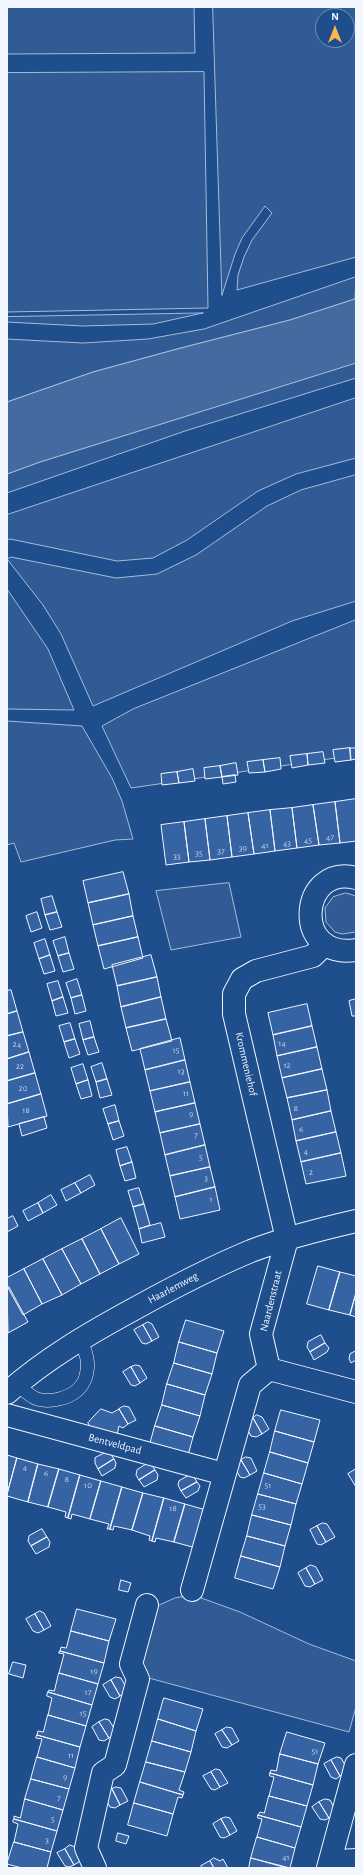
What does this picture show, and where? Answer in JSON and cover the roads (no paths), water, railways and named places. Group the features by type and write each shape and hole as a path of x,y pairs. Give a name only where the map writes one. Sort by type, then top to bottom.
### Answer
{"street":[{"path":"356,878 341,877 329,881 319,889 312,900 309,912 311,925 316,936 325,944 335,950 347,952 356,950"},
{"name":"Krommeniehof","path":"286,1239 234,1014 234,994 242,979 256,971 314,956 325,944"},
{"name":"Haarlemweg","path":"12,1388 49,1360 80,1340 196,1275 252,1251 286,1239 356,1221"},
{"name":"Naardenstraat","path":"269,1369 261,1334 286,1239"},
{"path":"192,1590 250,1385 269,1369 356,1392"},
{"name":"Bentveldpad","path":"7,1415 224,1474"},
{"path":"94,1868 86,1848 103,1773 115,1765 138,1679 131,1664 147,1605"},
{"path":"328,1868 356,1765"},
{"path":"331,1868 340,1861 356,1860"}],"lane":[{"path":"12,1388 37,1399 50,1401 67,1397 80,1388 87,1376 88,1364 85,1350 80,1340"}]}
